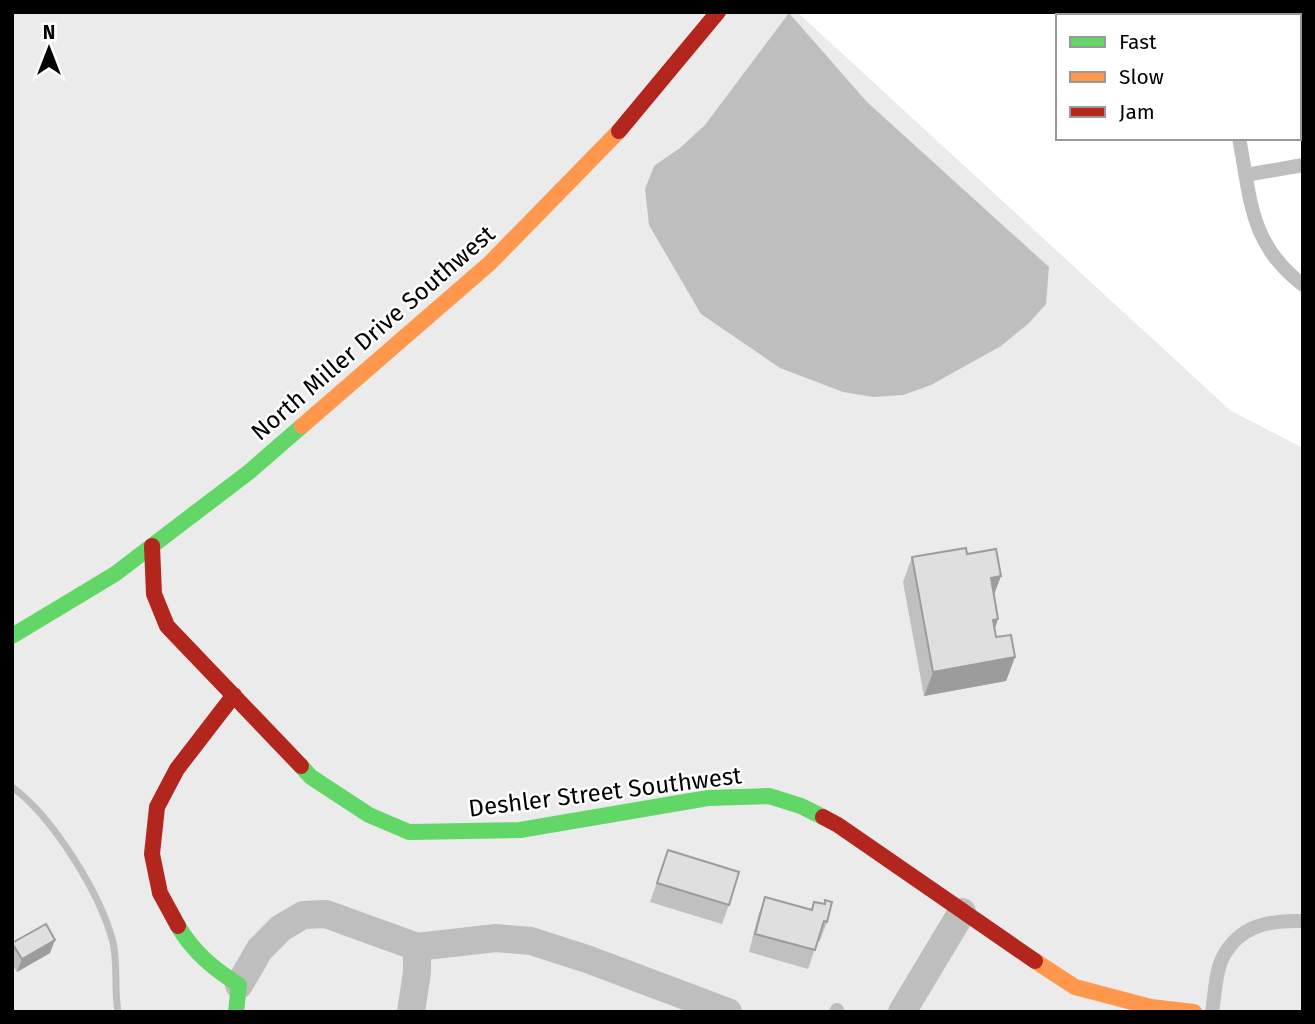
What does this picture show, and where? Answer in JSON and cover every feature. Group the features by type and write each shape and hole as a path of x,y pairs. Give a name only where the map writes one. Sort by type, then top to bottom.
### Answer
{"street":[{"name":"North Miller Drive Southwest","path":"12,636 115,575 249,472 490,263 633,117 718,12"},
{"name":"Deshler Street Southwest","path":"152,546 154,594 167,626 312,777 369,815 409,832 520,830 708,798 769,796 801,806 838,825 1075,987 1151,1007 1194,1012"},
{"path":"234,695 177,769 157,807 152,854 160,892 188,944 217,971 237,998 260,949 281,928 303,915 326,914 417,947 496,938 531,941 587,958 673,1002 729,1012"},
{"path":"902,1012 962,912"},
{"path":"411,1012 417,972 417,947"}],"lane":[{"path":"1239,140 1256,225 1262,241 1283,267 1303,285"},
{"path":"1246,175 1303,165"},
{"path":"1212,1012 1222,959 1239,935 1272,920 1303,921"}],"shaded area":[{"path":"12,12 797,12 1231,411 1303,448 1303,1012 12,1012"},
{"path":"789,13 867,102 1049,267 1046,304 1029,323 1001,346 931,385 903,395 873,397 843,392 780,368 701,314 649,225 645,189 654,166 680,148 705,125"}],"building":[{"path":"1303,12 1303,85 1301,14 1268,14"},
{"path":"966,548 967,554 996,549 1001,576 991,578 998,619 993,620 996,637 1011,635 1015,657 933,672 912,557"},
{"path":"668,850 739,872 729,905 657,883"},
{"path":"765,897 812,910 814,902 832,902 815,950 755,934"},
{"path":"46,924 55,940 22,959 12,943"}],"waterway":[{"path":"12,787 28,800 59,836 97,901 113,942 118,1012"}],"traffic: fast":[{"path":"12,636 115,574 249,472 302,426"},
{"path":"301,766 311,777 369,815 409,832 520,830 708,798 769,796 801,806 823,817"},
{"path":"178,926 190,944 205,959 239,985 236,1012"}],"traffic: slow":[{"path":"302,426 490,263 619,131"},
{"path":"1035,961 1075,987 1151,1007 1194,1012"}],"traffic: jam":[{"path":"619,131 718,12"},
{"path":"152,546 154,594 167,626 301,766"},
{"path":"178,926 160,893 152,854 157,807 177,769 234,695"},
{"path":"823,817 1035,961"}]}
